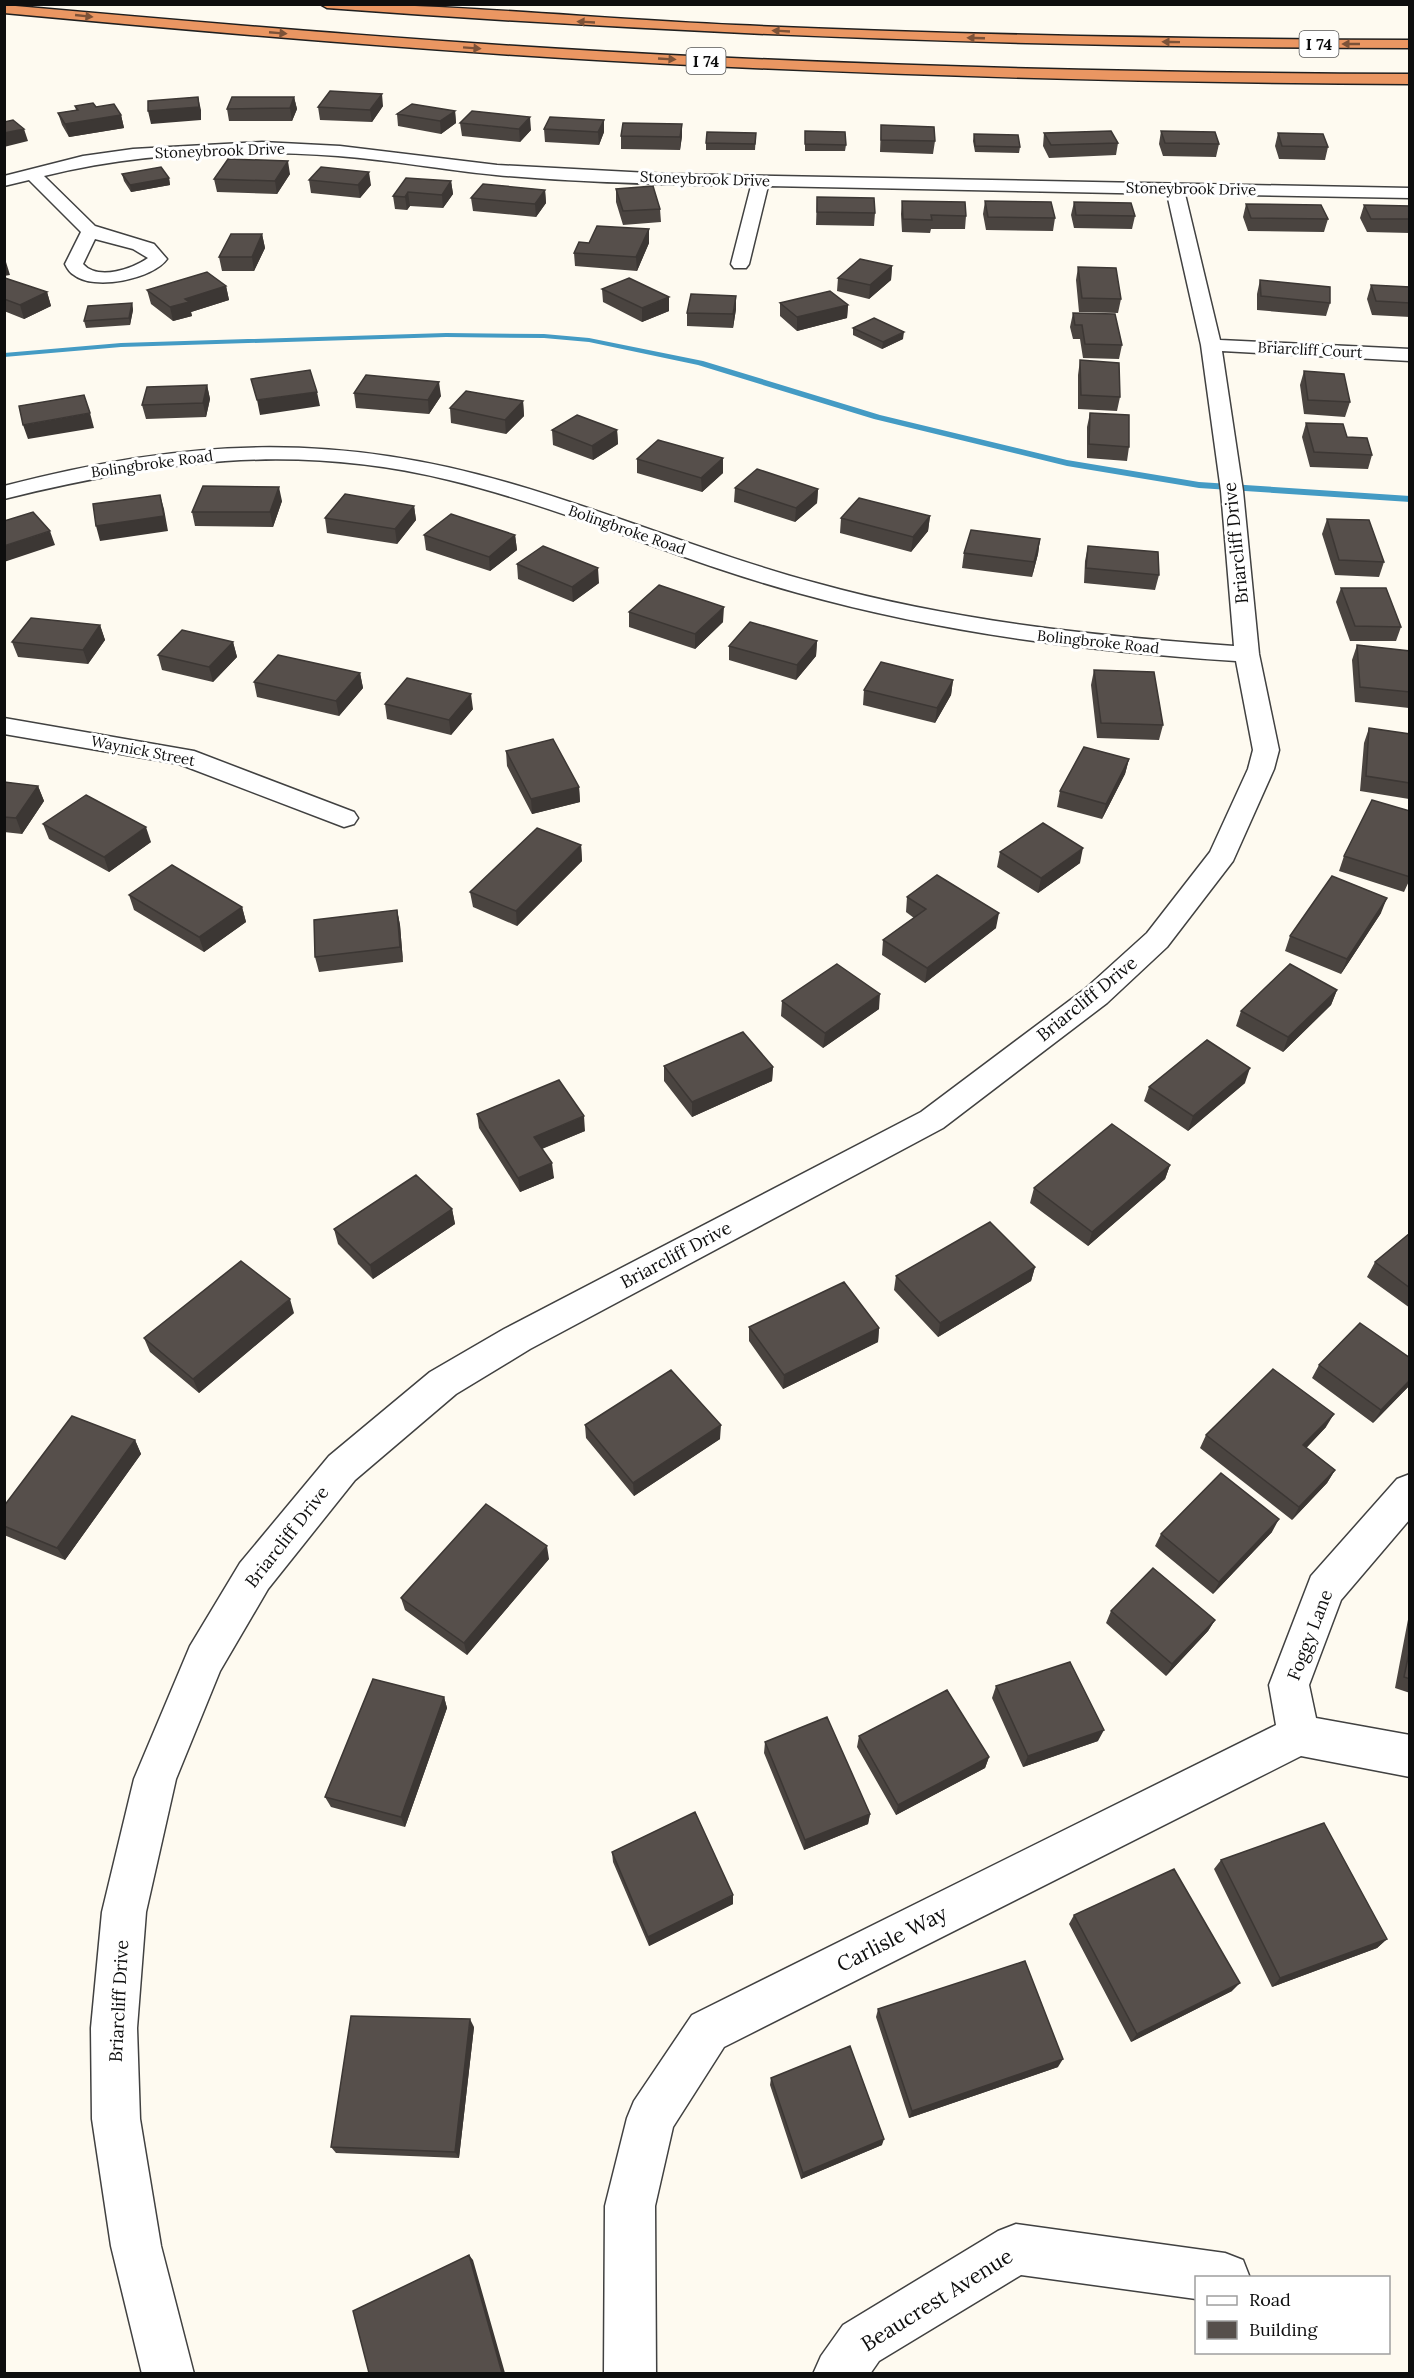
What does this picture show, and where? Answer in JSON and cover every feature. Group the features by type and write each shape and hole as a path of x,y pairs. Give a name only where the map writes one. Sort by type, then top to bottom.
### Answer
{"highway":[{"name":"I 74","path":"327,4 519,18 799,32 1085,41 1410,45"},
{"name":"I 74","path":"4,9 355,40 665,59 1045,73 1410,78"}],"street":[{"name":"Stoneybrook Drive","path":"4,181 83,161 134,154 262,147 340,151 497,170 668,179 1410,193"},
{"path":"33,174 90,231"},
{"path":"740,264 761,181"},
{"name":"Briarcliff Drive","path":"168,2373 136,2246 116,2120 114,2028 124,1912 155,1779 204,1660 254,1576 342,1468 443,1383 517,1339 932,1120 1096,996 1157,940 1223,855 1261,770 1266,750 1248,654 1232,491 1211,345 1175,189"},
{"name":"Briarcliff Court","path":"1211,345 1410,355"},
{"name":"Bolingbroke Road","path":"4,493 47,481 154,461 209,455 268,453 355,457 442,472 600,519 731,566 880,607 1014,634 1111,645 1248,654"},
{"name":"Waynick Street","path":"4,726 185,757 344,818"},
{"name":"Foggy Lane","path":"1299,1735 1289,1685 1325,1589 1410,1491"},
{"path":"1299,1735 1410,1756"},
{"name":"Carlisle Way","path":"630,2373 630,2206 651,2118 708,2031 1299,1735"},
{"name":"Beaucrest Avenue","path":"839,2373 861,2343 1016,2249 1218,2276"}],"building":[{"path":"330,91 382,94 370,110 318,107"},
{"path":"198,97 199,107 148,111 148,101"},
{"path":"232,97 294,97 290,108 227,109"},
{"path":"93,103 96,107 114,104 121,115 65,124 58,113 78,110 75,106"},
{"path":"412,104 455,111 440,121 397,114"},
{"path":"472,111 530,117 519,129 460,123"},
{"path":"550,117 604,120 598,132 544,129"},
{"path":"13,120 24,129 4,133 4,122"},
{"path":"623,123 682,124 680,137 621,136"},
{"path":"881,125 934,127 935,141 881,140"},
{"path":"805,131 845,132 846,145 805,144"},
{"path":"1111,131 1118,143 1051,145 1044,133"},
{"path":"1161,131 1215,132 1219,144 1165,143"},
{"path":"707,132 756,133 755,144 706,143"},
{"path":"1278,133 1323,134 1328,147 1282,146"},
{"path":"974,134 1018,135 1020,147 975,146"},
{"path":"228,159 288,161 275,181 214,179"},
{"path":"161,167 169,178 130,185 122,174"},
{"path":"321,167 369,172 358,185 309,180"},
{"path":"406,178 451,181 442,195 408,192 405,197 393,196"},
{"path":"483,184 545,190 535,204 471,198"},
{"path":"653,186 660,209 623,211 616,189"},
{"path":"817,197 874,198 875,213 817,212"},
{"path":"902,201 965,202 966,216 931,215 932,220 903,219"},
{"path":"985,201 1051,202 1055,218 988,217"},
{"path":"1074,202 1131,203 1135,216 1076,215"},
{"path":"1246,204 1321,205 1328,219 1251,218"},
{"path":"1364,205 1410,206 1410,219 1371,219"},
{"path":"597,226 649,229 636,257 574,253 579,242 589,243"},
{"path":"231,234 262,234 252,257 219,257"},
{"path":"860,259 892,266 870,285 838,278"},
{"path":"1078,267 1116,268 1121,299 1082,298"},
{"path":"207,272 226,286 185,299 189,302 170,307 147,290"},
{"path":"4,278 47,292 20,305 4,299"},
{"path":"629,278 669,297 642,308 602,289"},
{"path":"1260,280 1330,287 1330,303 1261,296"},
{"path":"1371,285 1410,287 1410,303 1376,301"},
{"path":"830,291 848,305 797,317 780,303"},
{"path":"691,294 736,296 733,314 687,313"},
{"path":"132,303 129,318 84,321 88,306"},
{"path":"1073,313 1115,314 1122,345 1085,344 1082,325 1075,325"},
{"path":"874,318 904,332 883,342 853,328"},
{"path":"1080,360 1119,363 1120,397 1081,395"},
{"path":"310,370 317,392 257,400 251,379"},
{"path":"1304,371 1344,374 1350,402 1308,400"},
{"path":"366,375 439,382 428,400 354,393"},
{"path":"207,385 203,403 142,405 147,387"},
{"path":"466,391 523,401 505,420 450,408"},
{"path":"84,395 90,413 23,425 19,406"},
{"path":"1090,413 1129,415 1129,447 1089,444"},
{"path":"577,415 617,430 592,446 552,430"},
{"path":"1306,423 1343,424 1347,437 1367,438 1372,455 1314,452"},
{"path":"658,440 723,458 701,478 637,459"},
{"path":"757,469 818,489 796,508 735,488"},
{"path":"203,486 279,487 270,512 192,512"},
{"path":"345,494 414,506 395,529 325,518"},
{"path":"160,495 164,516 96,526 93,504"},
{"path":"859,498 930,516 913,537 841,518"},
{"path":"33,512 50,531 4,546 4,521"},
{"path":"451,514 515,535 489,557 424,535"},
{"path":"1327,519 1369,520 1384,562 1339,560"},
{"path":"971,530 1040,539 1034,562 964,553"},
{"path":"543,546 598,568 572,587 517,564"},
{"path":"1088,546 1158,552 1159,575 1086,568"},
{"path":"659,585 724,607 695,634 629,612"},
{"path":"1341,588 1386,588 1401,627 1355,626"},
{"path":"31,618 100,625 83,650 12,642"},
{"path":"750,622 817,641 797,665 729,646"},
{"path":"182,630 233,642 209,667 158,655"},
{"path":"1357,645 1410,651 1410,692 1360,687"},
{"path":"278,655 360,673 336,701 254,682"},
{"path":"881,662 953,680 937,708 864,690"},
{"path":"1094,670 1154,672 1163,725 1101,723"},
{"path":"407,678 471,694 449,720 385,704"},
{"path":"1369,728 1410,734 1410,783 1366,776"},
{"path":"553,739 579,787 531,799 506,751"},
{"path":"1084,747 1129,759 1106,804 1060,791"},
{"path":"4,782 38,786 16,818 4,817"},
{"path":"86,795 146,827 104,857 43,824"},
{"path":"1372,800 1410,811 1410,877 1344,856"},
{"path":"1043,823 1083,848 1041,878 1000,852"},
{"path":"537,828 581,845 516,911 470,892"},
{"path":"172,865 242,907 199,937 129,895"},
{"path":"937,875 999,913 927,968 883,940 926,909 907,897"},
{"path":"1332,876 1387,898 1347,959 1290,936"},
{"path":"397,910 400,947 315,957 314,920"},
{"path":"837,964 880,994 825,1033 782,1001"},
{"path":"1290,964 1337,990 1288,1037 1241,1011"},
{"path":"743,1032 773,1067 692,1102 664,1066"},
{"path":"1207,1040 1250,1068 1193,1116 1149,1087"},
{"path":"559,1080 584,1116 534,1137 552,1163 518,1178 477,1114"},
{"path":"1112,1124 1170,1165 1092,1232 1034,1188"},
{"path":"416,1175 452,1209 370,1265 334,1229"},
{"path":"990,1222 1035,1267 940,1323 896,1276"},
{"path":"1410,1233 1410,1288 1375,1262"},
{"path":"241,1261 290,1299 193,1379 144,1338"},
{"path":"844,1282 879,1328 784,1375 749,1327"},
{"path":"1360,1323 1410,1358 1410,1380 1381,1410 1319,1365"},
{"path":"1273,1369 1334,1414 1303,1445 1335,1470 1299,1507 1206,1435"},
{"path":"671,1370 721,1425 633,1483 585,1425"},
{"path":"72,1416 135,1440 57,1548 4,1526 4,1506"},
{"path":"1221,1473 1279,1519 1219,1582 1161,1534"},
{"path":"486,1504 547,1546 464,1643 401,1598"},
{"path":"1153,1568 1215,1620 1172,1664 1111,1611"},
{"path":"1410,1648 1410,1679 1404,1677"},
{"path":"1070,1662 1104,1730 1028,1756 996,1686"},
{"path":"373,1679 444,1697 401,1817 325,1797"},
{"path":"947,1690 989,1757 898,1805 859,1736"},
{"path":"827,1717 870,1814 805,1840 765,1742"},
{"path":"695,1812 733,1895 648,1937 612,1852"},
{"path":"1324,1823 1387,1939 1280,1978 1221,1860"},
{"path":"1174,1869 1240,1983 1137,2034 1074,1915"},
{"path":"1025,1961 1063,2059 912,2111 878,2009"},
{"path":"351,2016 470,2019 455,2152 331,2147"},
{"path":"850,2046 884,2139 803,2173 771,2078"},
{"path":"469,2255 502,2373 369,2373 353,2311"}],"waterway":[{"path":"4,355 121,345 446,335 544,336 589,340 700,363 877,417 1067,463 1199,485 1410,499"}]}
